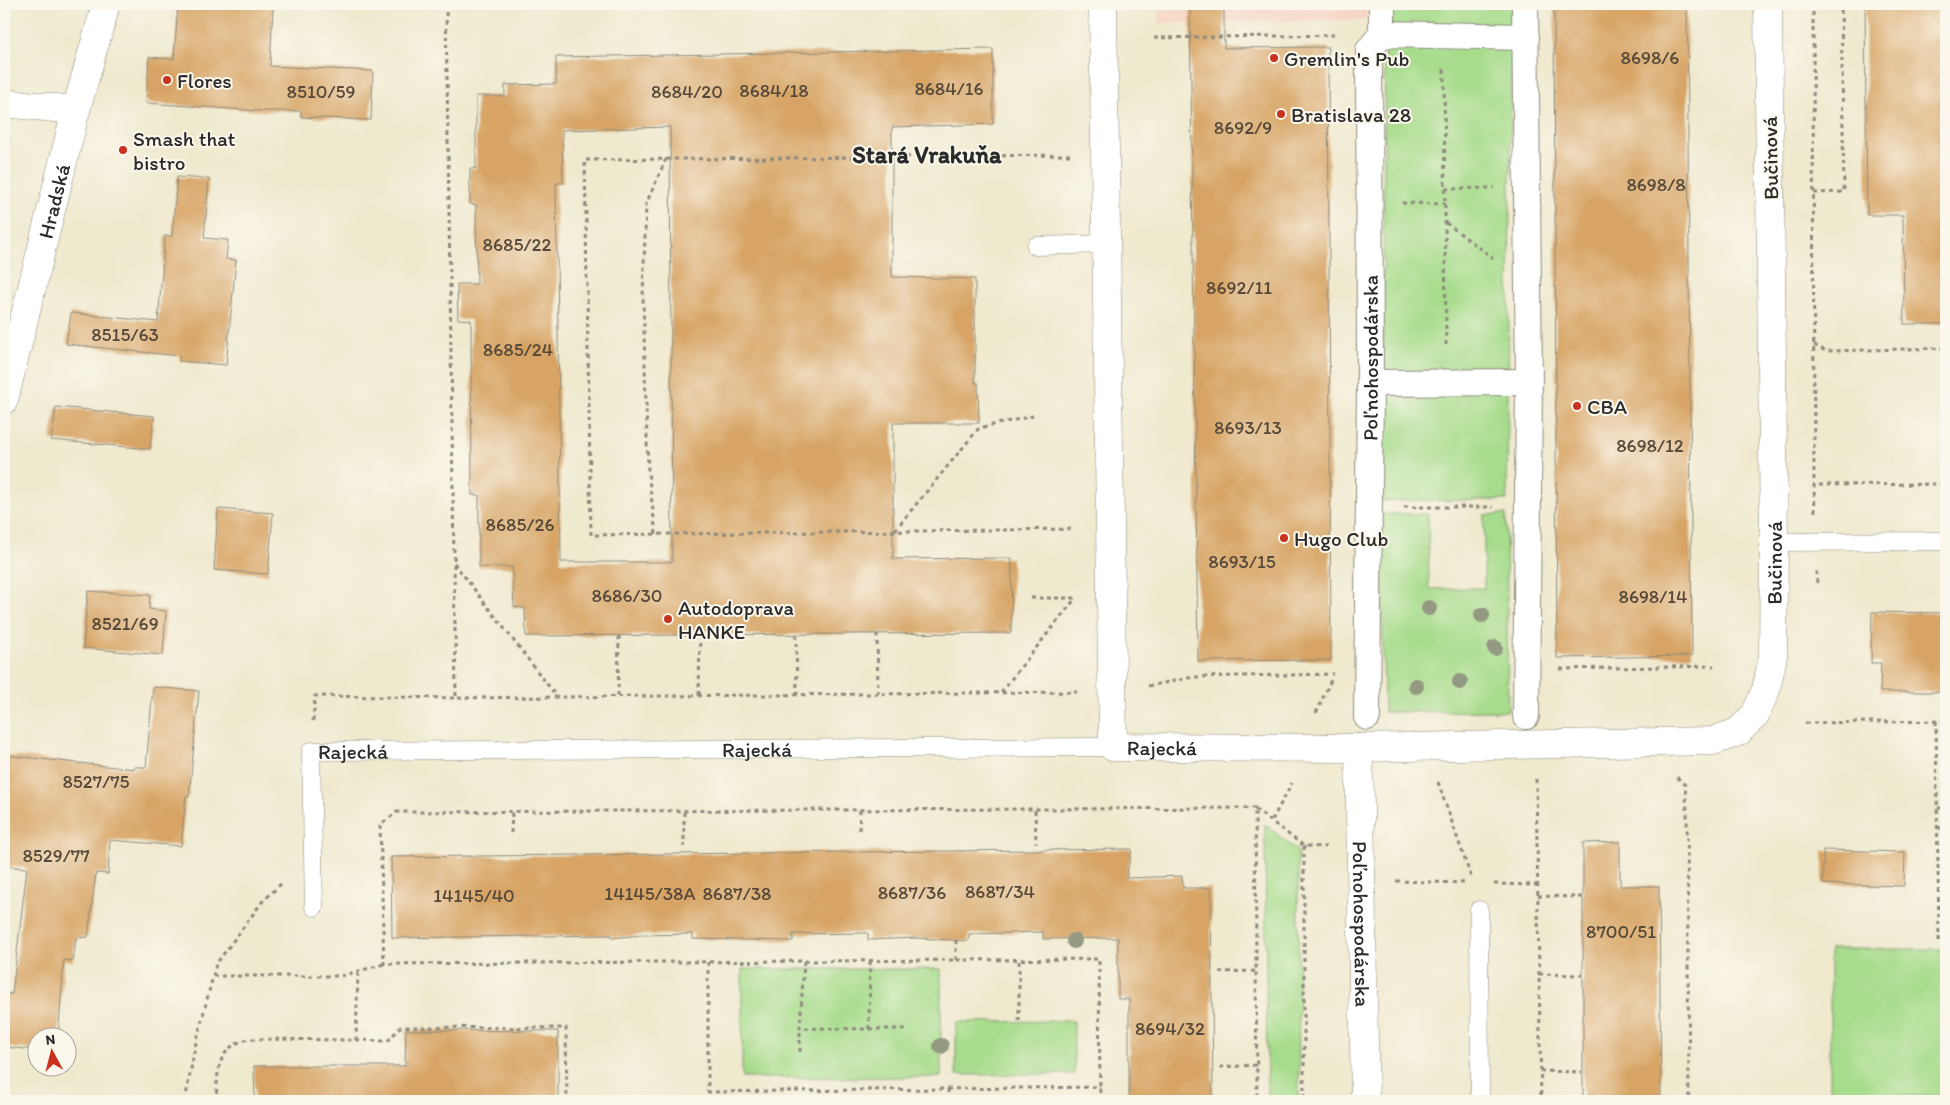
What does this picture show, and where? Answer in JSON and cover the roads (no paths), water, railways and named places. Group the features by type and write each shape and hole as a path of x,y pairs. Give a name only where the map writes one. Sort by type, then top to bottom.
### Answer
{"street":[{"name":"Hradská","path":"4,400 76,110 106,4"},
{"path":"1103,4 1113,747"},
{"path":"1382,4 1382,34 1526,37"},
{"path":"1525,4 1528,283 1526,716"},
{"name":"Bučinová","path":"1359,748 1713,741 1728,737 1747,725 1755,714 1766,690 1771,672 1774,542 1768,4"},
{"name":"Poľnohospodárska","path":"1367,717 1370,383 1369,50 1382,34"},
{"path":"4,103 76,110"},
{"path":"1370,383 1528,382"},
{"name":"Rajecká","path":"1113,747 1359,748"},
{"name":"Poľnohospodárska","path":"1359,748 1362,847 1364,1101"}],"lane":[{"path":"1036,246 1106,244"},
{"path":"1774,542 1946,541"},
{"name":"Rajecká","path":"314,907 311,751 1113,747"},
{"path":"1479,910 1480,1101"}],"place":[{"name":"Gremlin's Pub","path":"1274,58"},
{"name":"Flores","path":"167,80"},
{"name":"Bratislava 28","path":"1281,114"},
{"name":"Smash that bistro","path":"123,150"},
{"name":"CBA","path":"1577,406"},
{"name":"Hugo Club","path":"1284,538"},
{"name":"Autodoprava HANKE","path":"668,619"}],"district":[{"name":"Stará Vrakuňa","path":"927,154"}]}
